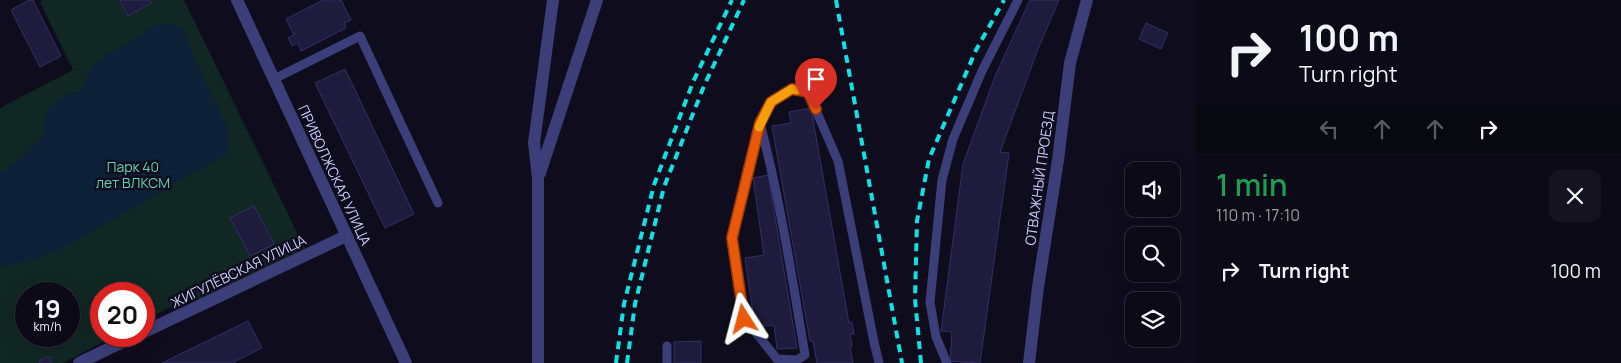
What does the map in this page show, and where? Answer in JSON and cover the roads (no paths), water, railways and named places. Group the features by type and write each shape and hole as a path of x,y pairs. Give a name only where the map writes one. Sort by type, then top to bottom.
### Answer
{"street":[{"name":"ПРИВОЛЖСКАЯ УЛИЦА","path":"237,0 406,363"},
{"path":"538,363 538,178 534,143 553,0"},
{"path":"538,178 597,0"},
{"name":"ОТВАЖНЫЙ ПРОЕЗД","path":"1029,363 1070,64 1087,0"},
{"name":"ЖИГУЛЁВСКАЯ УЛИЦА","path":"155,327 346,236"},
{"path":"79,363 113,347"}],"lane":[{"path":"946,363 936,337 930,302 942,180 953,139 978,79 1018,0"},
{"path":"274,79 360,36 438,203"},
{"path":"760,123 781,216 805,355 797,360 777,358 744,319 732,238 760,123 771,102 792,89 808,92 838,161 879,363"},
{"path":"667,346 667,363"}],"water":[{"path":"165,23 182,27 197,64 230,133 227,154 65,247 35,260 0,266 0,174 26,154 41,138 48,109 65,95 81,91 89,72 99,59 137,38 149,28"}],"railway":[{"path":"616,363 624,304 654,185 693,82 732,0"},
{"path":"627,363 635,304 664,187 704,86 744,0"},
{"path":"836,0 902,363"},
{"path":"921,363 915,299 917,221 929,159 976,50 1004,0"}],"park label":[{"name":"Парк 40 лет ВЛКСМ","path":"133,174"}]}
